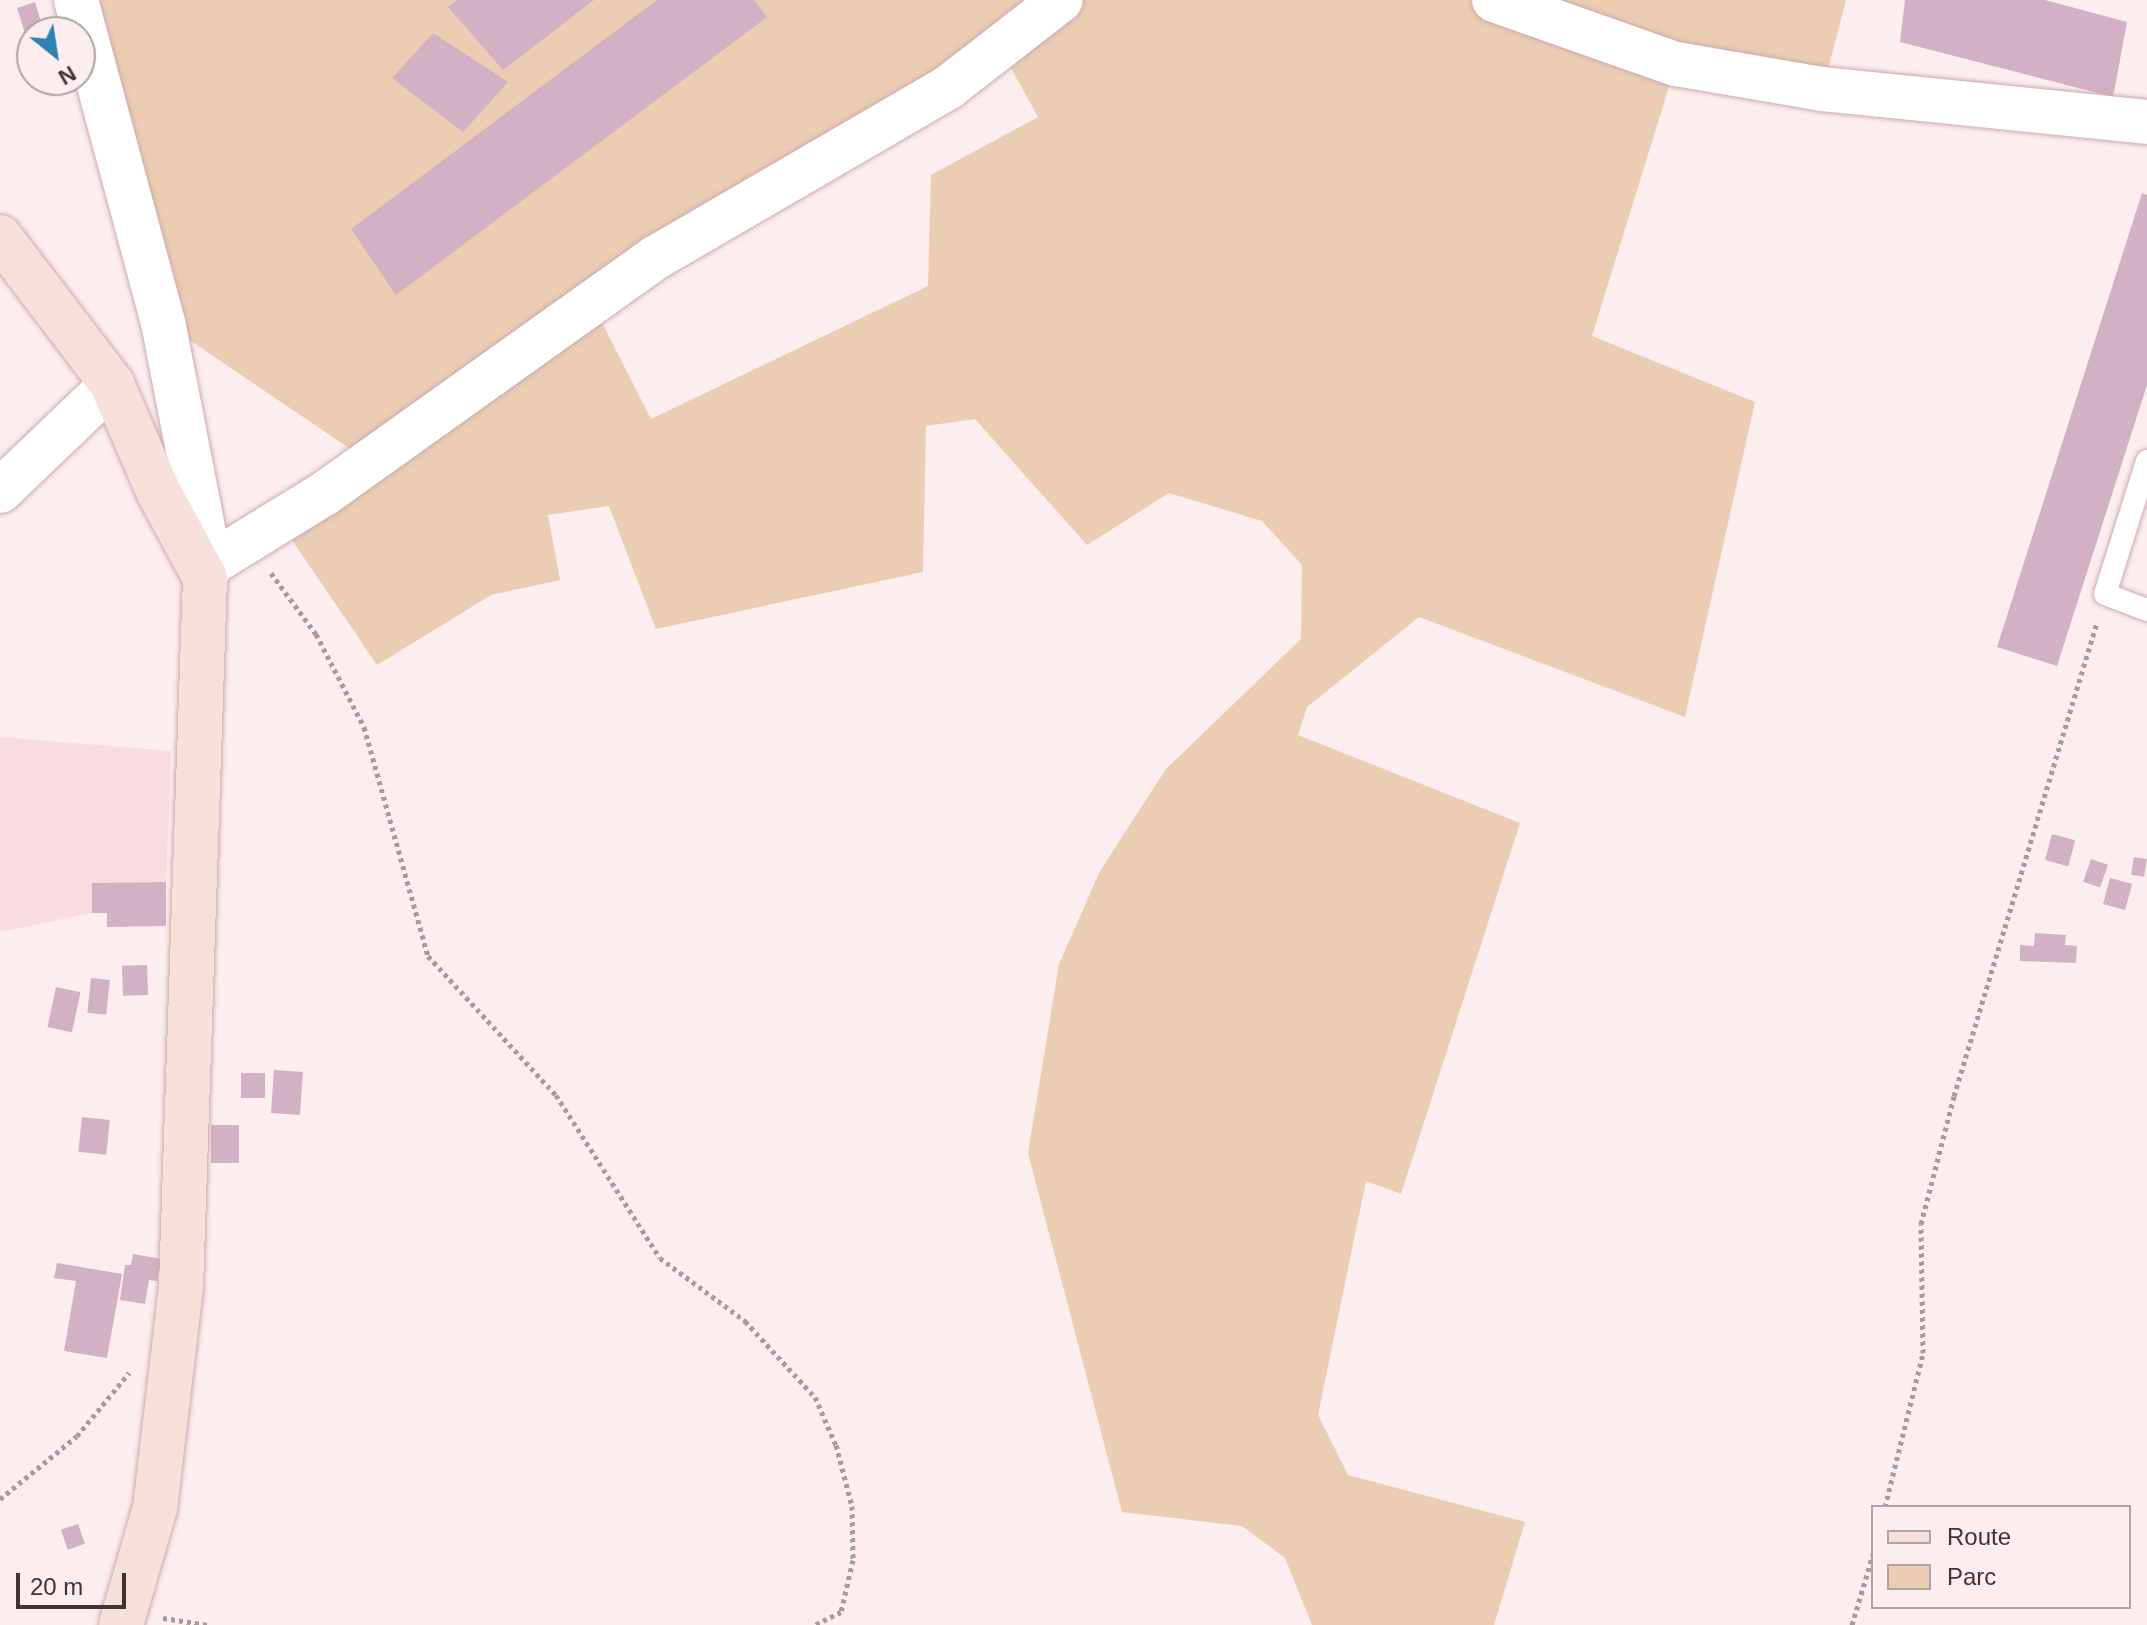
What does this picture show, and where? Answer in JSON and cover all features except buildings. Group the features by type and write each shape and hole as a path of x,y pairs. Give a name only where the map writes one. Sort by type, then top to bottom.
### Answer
{"street":[{"path":"76,0 163,322 208,571 181,1287 155,1508 121,1625"},
{"path":"208,571 247,541 324,494 655,258 950,86 1061,0"},
{"path":"1494,0 1676,64 1823,89 2147,122"},
{"path":"0,237 112,384 158,491 208,571"},
{"path":"0,491 112,384"}],"lane":[{"path":"2147,461 2105,594 2147,610"}],"path":[{"path":"247,541 316,634 364,727 428,956 556,1095 660,1258 745,1321 815,1397 836,1445 852,1506 853,1560 841,1612 814,1625"},
{"path":"1885,1505 1923,1353 1921,1224 1954,1096 2105,594"},
{"path":"0,1499 77,1436 133,1369"},
{"path":"1852,1625 1871,1561"}],"shaded area":[{"path":"0,737 171,751 166,882 92,883 92,913 0,932"}],"green space":[{"path":"76,0 1846,0 1823,89 1676,64 1592,336 1755,402 1685,717 1419,617 1307,707 1298,735 1520,823 1401,1194 1366,1181 1318,1415 1348,1475 1525,1522 1494,1625 1312,1625 1285,1558 1242,1526 1122,1512 1028,1153 1059,964 1100,871 1166,769 1301,639 1302,565 1262,521 1169,493 1087,545 975,419 926,426 923,572 656,629 609,506 548,515 560,580 491,595 377,665 279,521 368,461 163,322 96,74 96,16 80,16","holes":["1000,48 1038,117 931,175 928,286 651,419 592,303"]}]}
